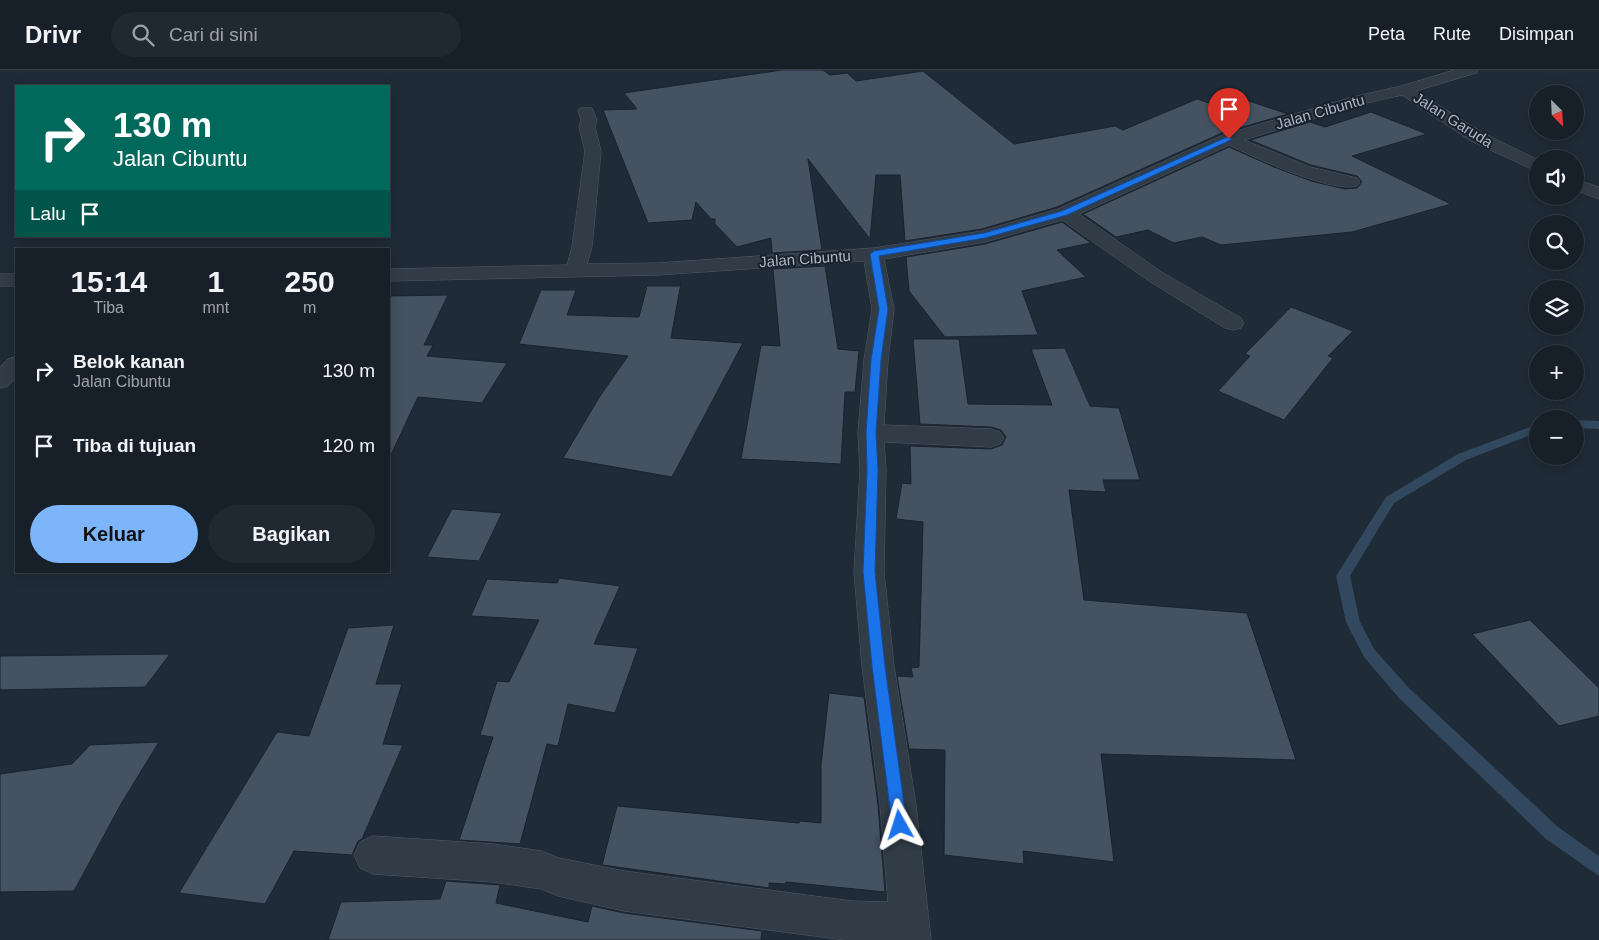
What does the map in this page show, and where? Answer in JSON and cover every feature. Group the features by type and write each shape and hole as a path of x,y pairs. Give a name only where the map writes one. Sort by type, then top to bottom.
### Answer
{"street":[{"name":"Jalan Garuda","path":"1404,90 1471,70"},
{"name":"Jalan Garuda","path":"1404,90 1477,137 1529,163"},
{"name":"Jalan Cibuntu","path":"390,275 658,269 874,254 985,236 1064,213 1229,139 1358,100 1404,90"},
{"path":"575,272 582,247 593,151 586,112"},
{"path":"1229,139 1298,169 1330,179 1351,182"},
{"path":"1584,188 1599,194"},
{"path":"1064,213 1156,277 1232,323"},
{"path":"373,855 493,863 542,870 558,877 624,891 879,923 910,930 898,805 878,666 869,572 872,470 871,433 876,360 883,309 874,254"},
{"path":"0,280 15,280"},
{"path":"0,381 15,365"},
{"path":"871,433 991,438"}],"building":[{"path":"782,70 823,70 830,75 847,73 856,81 923,71 1014,144 1115,126 1123,130 1197,99 1209,103 1228,94 1288,114 1222,133 1057,207 982,229 905,241 900,175 876,175 870,239 808,159 822,250 772,253 771,238 737,247 715,224 715,219 711,219 696,202 692,220 648,223 603,110 637,109 624,93"},
{"path":"1371,112 1427,134 1352,156 1451,204 1352,232 1221,245 1202,237 1174,243 1148,230 1116,237 1083,214 1229,147 1311,181 1345,189 1357,188 1362,182 1357,176 1311,165 1250,140 1310,122 1325,127"},
{"path":"1062,222 1091,243 1057,250 1086,277 1022,291 1038,335 945,337 909,291 906,257 985,244"},
{"path":"825,266 838,349 859,351 855,392 845,392 841,464 741,459 761,345 780,346 773,269"},
{"path":"681,283 671,338 743,343 672,477 563,458 600,396 628,356 519,344 541,290 576,290 567,315 639,317 647,286 679,286"},
{"path":"448,295 424,345 433,345 427,356 507,363 482,403 418,397 390,457 390,296"},
{"path":"1291,307 1353,331 1328,356 1333,358 1284,420 1218,391 1250,356 1245,354"},
{"path":"913,339 959,339 968,404 1052,405 1031,349 1065,348 1090,406 1119,408 1140,480 1103,480 1106,492 1069,490 1084,600 1247,613 1296,760 1101,754 1114,862 1023,851 1024,864 944,855 945,750 909,749 897,676 913,677 911,668 919,667 923,522 896,519 902,483 911,484 910,446 991,449 1002,445 1006,437 1001,430 991,427 920,424"},
{"path":"452,509 502,513 479,561 427,557"},
{"path":"559,578 620,586 594,644 638,648 615,713 568,704 558,746 547,744 520,844 459,840 493,737 480,735 497,681 509,682 539,620 471,616 487,579 557,583"},
{"path":"1530,620 1599,688 1599,716 1559,726 1472,634"},
{"path":"394,625 376,684 402,684 383,744 403,745 362,839 358,841 352,855 294,851 265,904 179,893 277,732 309,736 348,628"},
{"path":"170,654 145,687 0,690 0,656"},
{"path":"829,693 864,697 878,805 885,892 786,882 785,884 769,883 769,888 602,865 617,806 799,823 800,821 821,823 821,765"},
{"path":"159,742 121,804 74,891 0,892 0,774 72,764 90,745"},
{"path":"446,881 500,885 496,903 588,922 592,906 624,913 762,931 761,940 328,940 341,902 440,899"}],"waterway":[{"path":"1584,424 1599,425"},
{"path":"1529,431 1462,457 1390,500 1343,576 1353,622 1369,653 1404,693 1552,833 1599,867"}],"route":[{"path":"900,825 878,666 869,572 872,470 871,433 876,360 883,309 874,254 985,236 1064,213 1229,139"}]}
